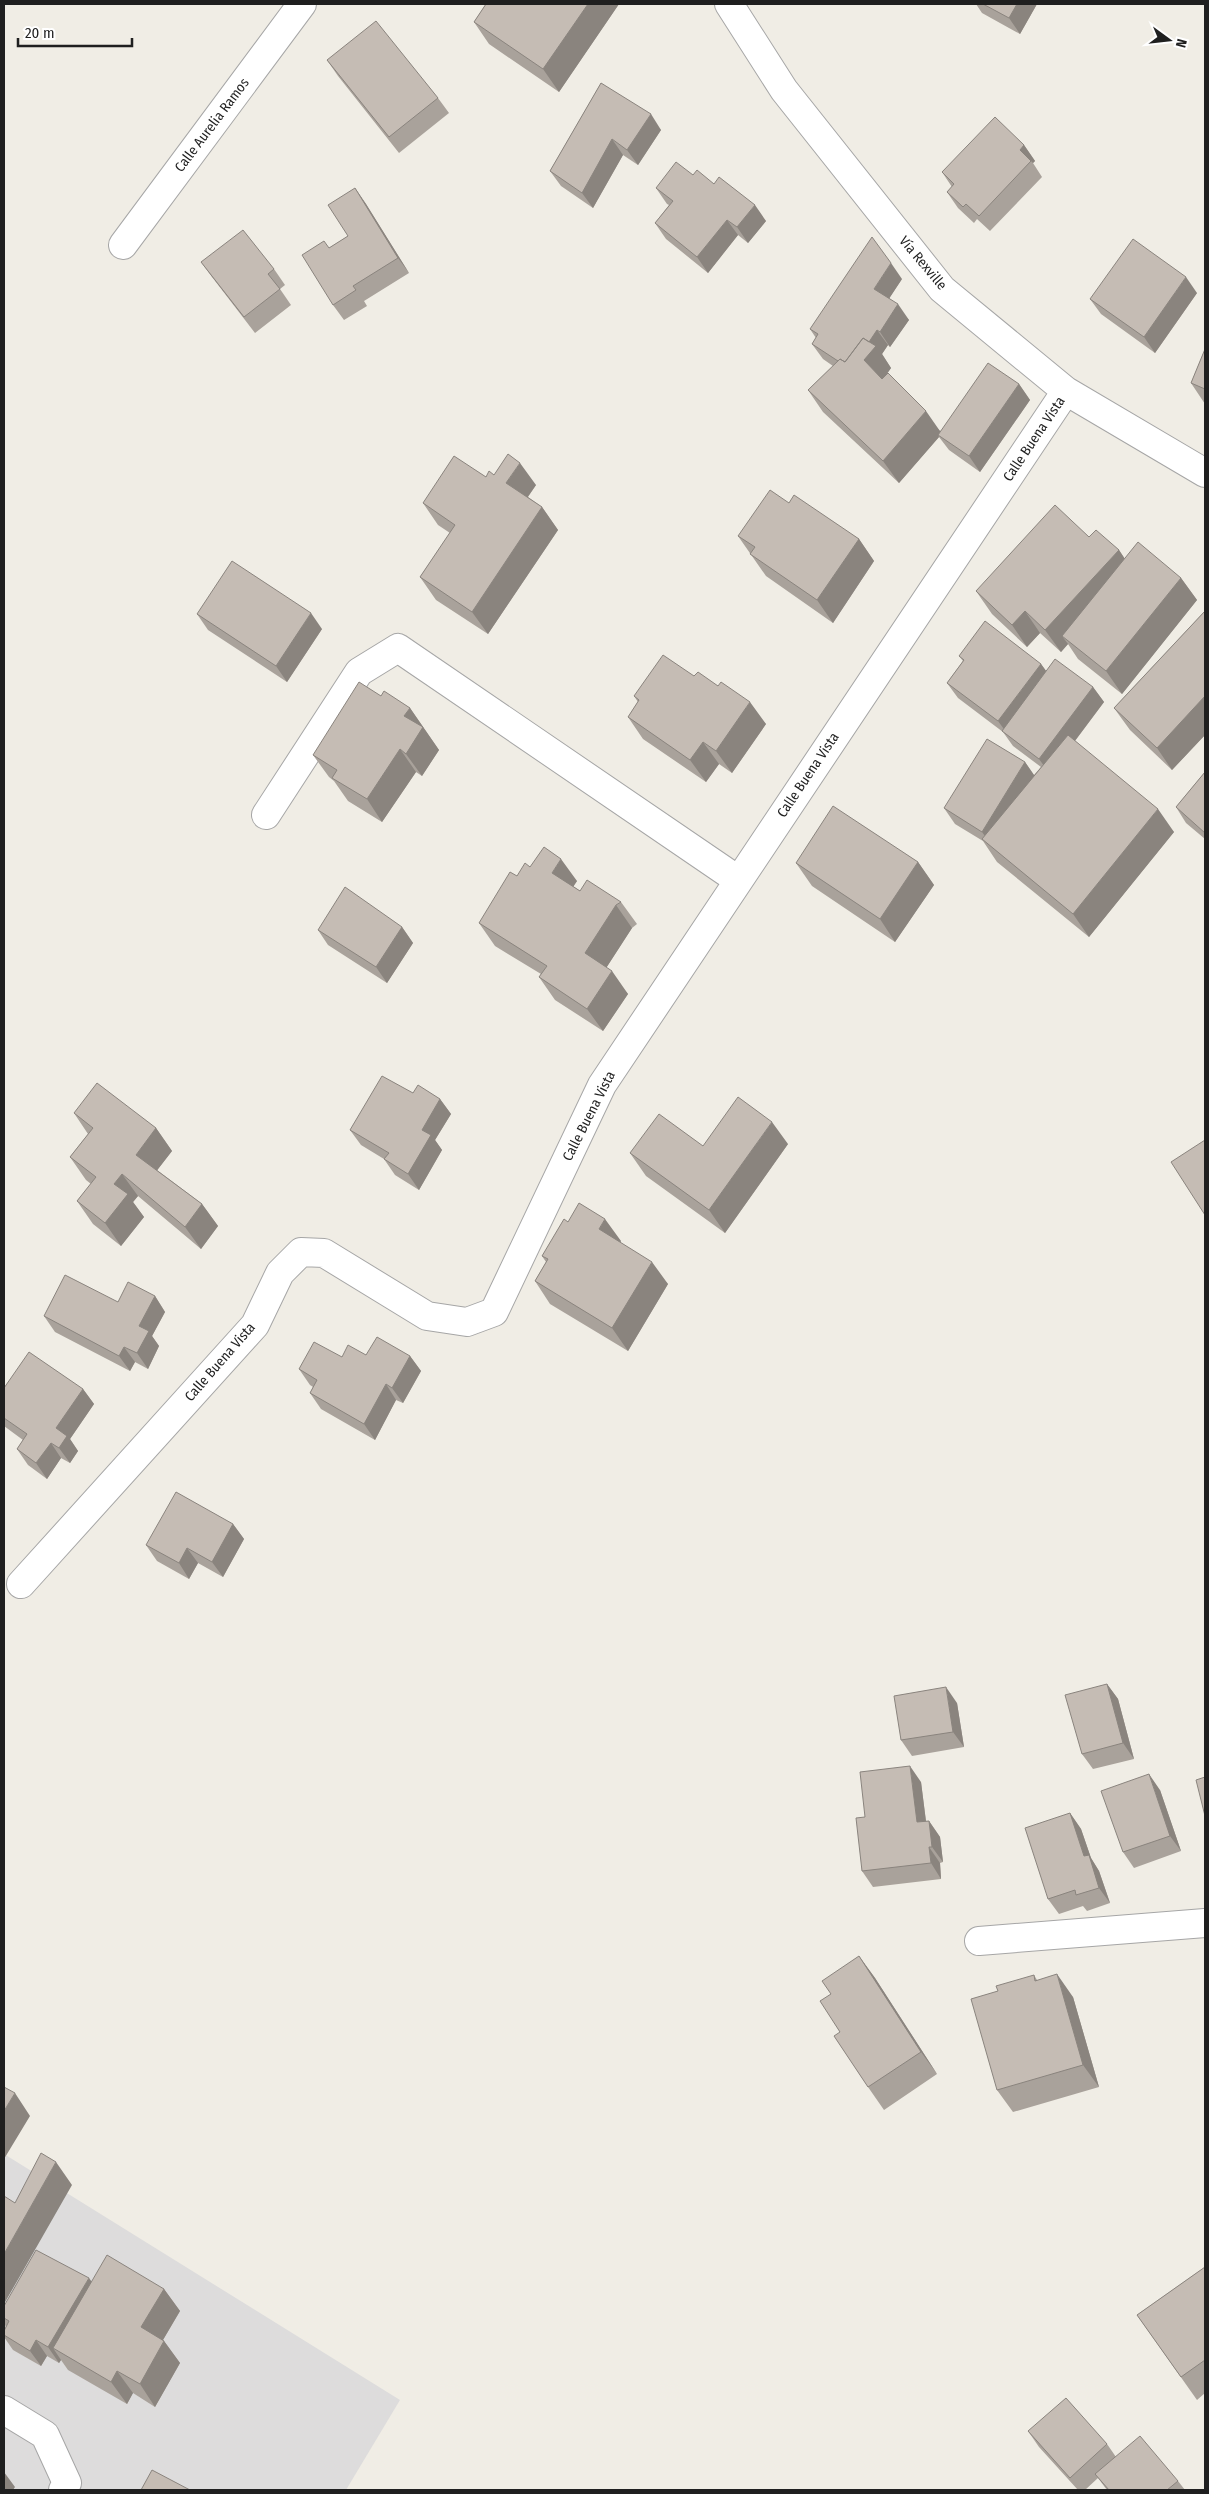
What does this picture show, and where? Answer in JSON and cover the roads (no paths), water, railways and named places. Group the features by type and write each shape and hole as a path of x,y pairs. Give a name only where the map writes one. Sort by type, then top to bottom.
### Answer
{"street":[{"name":"Calle Aurelia Ramos","path":"123,245 302,4"},
{"name":"Vía Rexville","path":"730,4 784,90 942,289 1066,391 1205,473"},
{"name":"Calle Buena Vista","path":"20,1584 255,1325 280,1274 300,1252 324,1253 427,1316 467,1322 494,1312 602,1085 1066,391"},
{"path":"266,815 359,672 398,648 738,880"},
{"path":"979,1941 1205,1923"},
{"path":"4,2410 44,2435 67,2483 63,2490"}]}
